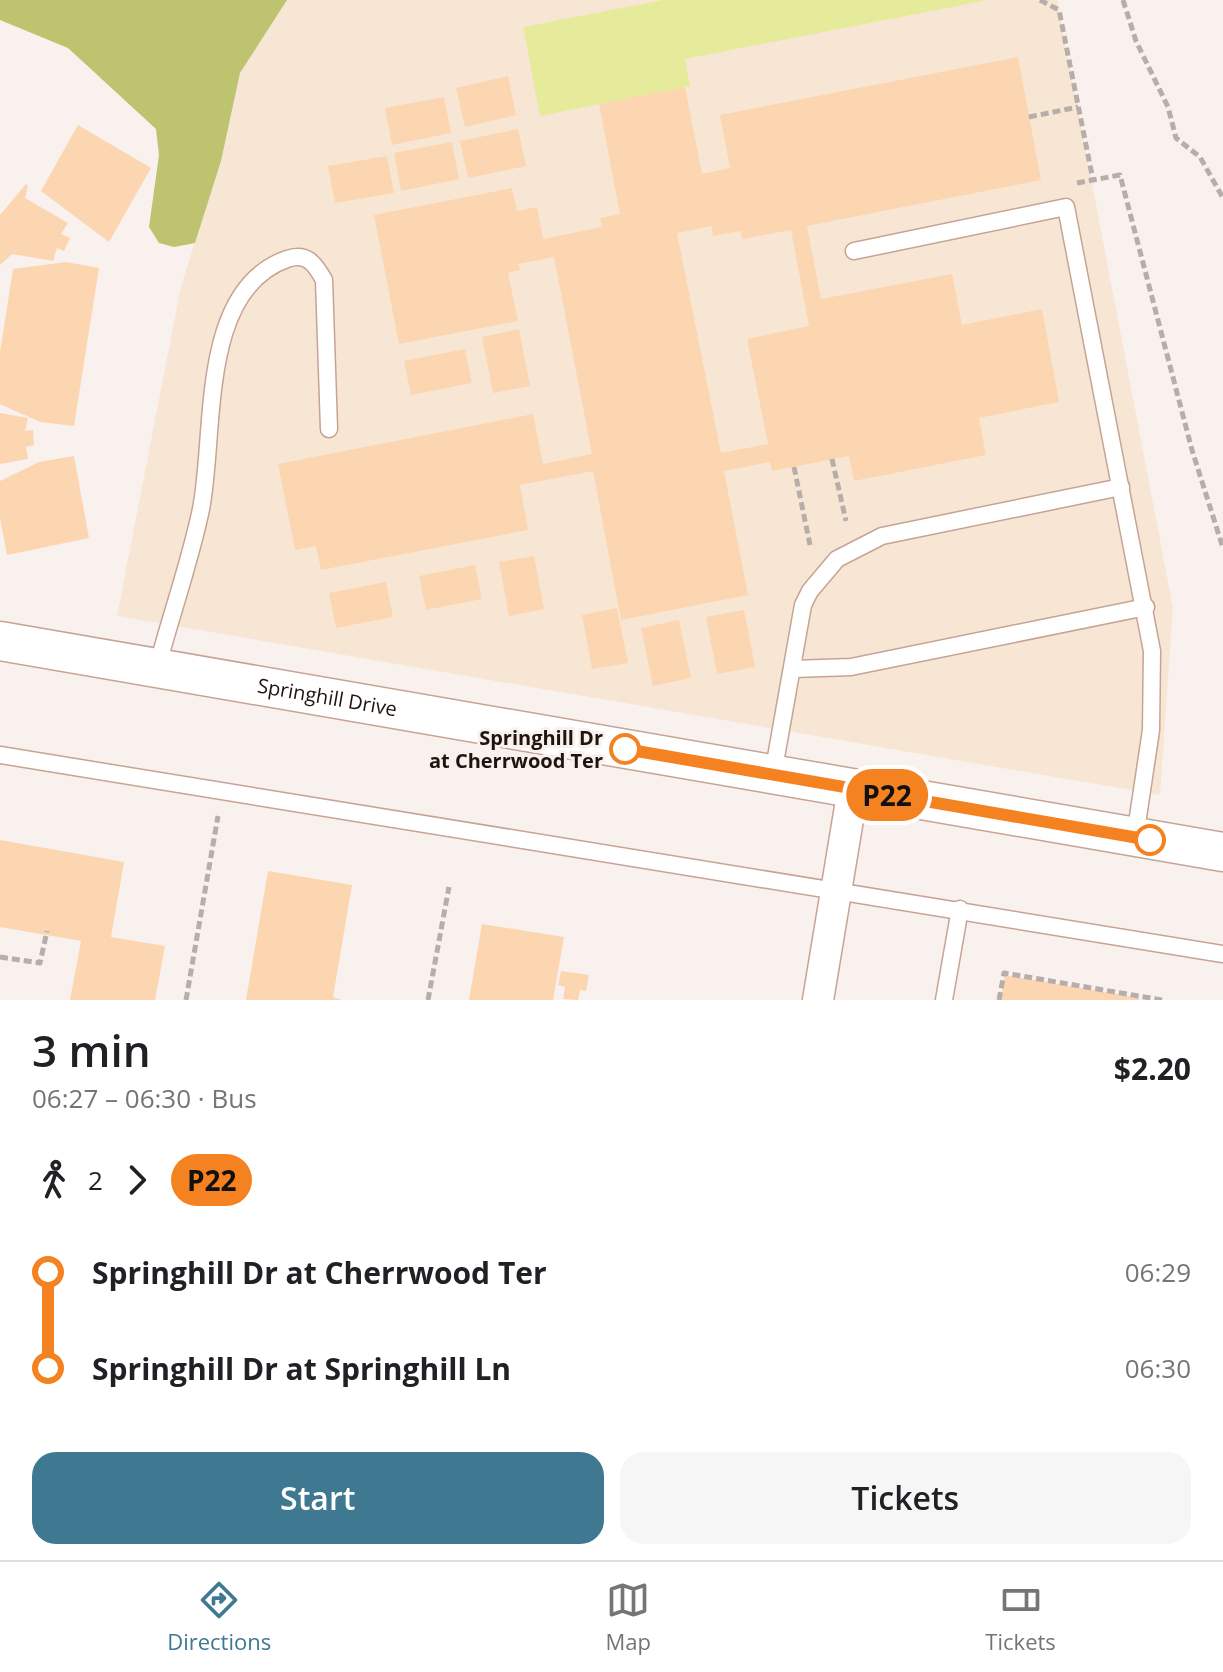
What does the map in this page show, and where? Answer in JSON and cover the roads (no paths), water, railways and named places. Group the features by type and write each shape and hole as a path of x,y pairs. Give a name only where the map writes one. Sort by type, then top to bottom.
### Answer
{"street":[{"name":"Springhill Drive","path":"0,641 1223,852"},
{"path":"818,1000 853,789"}],"lane":[{"path":"854,251 1066,207 1146,607 1152,651 1151,730 1135,837"},
{"path":"157,668 201,509 218,365 232,307 252,277 295,256 305,257 315,264 324,280 329,429"},
{"path":"773,774 803,605 810,591 837,559 882,536 1121,487"},
{"path":"793,669 851,667 1146,607"},
{"path":"0,755 1223,954"},
{"path":"944,1000 960,909"}],"place":[{"name":"Springhill Dr at Cherrwood Ter","path":"625,749"}]}
